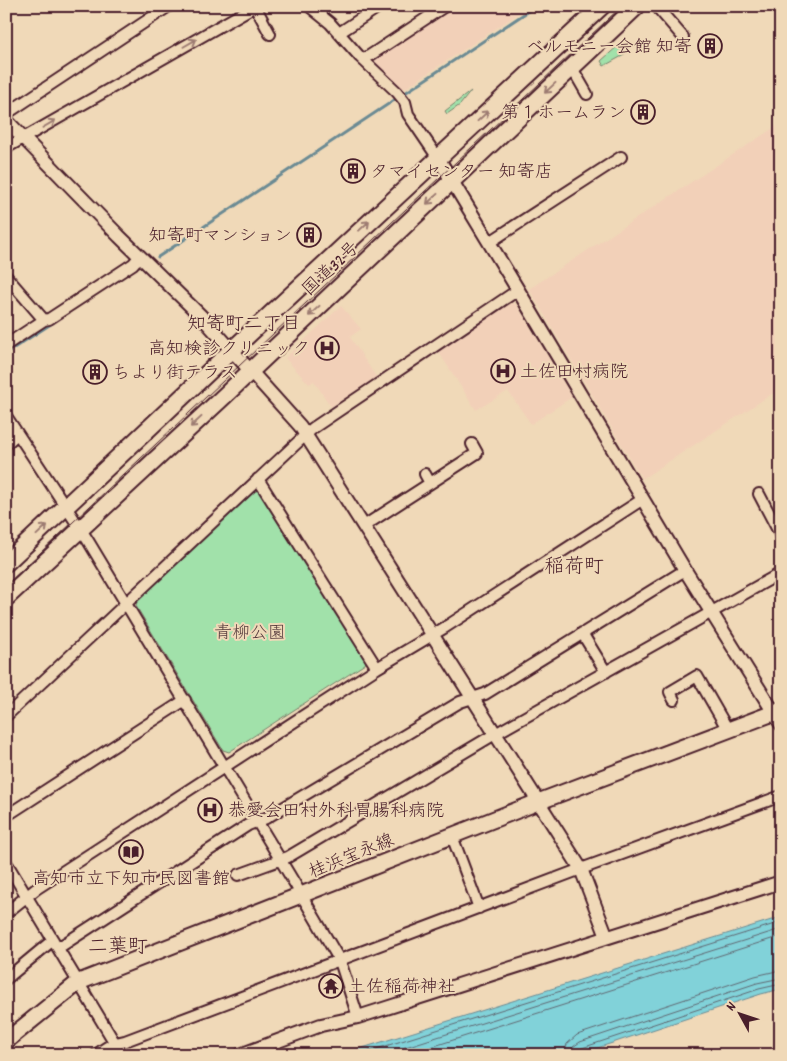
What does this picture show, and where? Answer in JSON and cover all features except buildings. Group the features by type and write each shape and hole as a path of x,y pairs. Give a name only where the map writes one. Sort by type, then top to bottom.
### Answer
{"highway":[{"name":"国道32号","path":"6,563 602,6"},
{"name":"国道32号","path":"6,598 250,371 636,6"}],"main road":[{"name":"桂浜宝永線","path":"6,1040 79,982 538,802 728,730 779,715"}],"street":[{"path":"6,114 169,6"},
{"path":"6,148 255,6 270,34"},
{"path":"309,6 330,23 363,60 400,95 407,111 490,242 685,570 779,715"},
{"path":"339,33 380,6"},
{"path":"363,60 445,6"},
{"path":"656,6 683,37"},
{"path":"572,68 586,94"},
{"path":"6,120 200,316 306,434 581,869 607,937"},
{"path":"490,242 621,157"},
{"path":"6,345 133,264 140,256"},
{"path":"6,276 44,320"},
{"path":"6,716 312,428 518,290"},
{"path":"6,416 80,528 340,961 358,1017"},
{"path":"6,444 17,434"},
{"path":"364,526 428,478 477,453 472,444"},
{"path":"258,479 377,668"},
{"path":"759,494 781,536"},
{"path":"6,913 27,896 377,668 643,499"},
{"path":"6,980 55,944 248,825 266,818 460,702 486,694 685,570"},
{"path":"238,875 296,853 495,734 781,573"},
{"path":"582,633 606,672"},
{"path":"674,700 670,692 697,676 728,730"},
{"path":"6,816 185,700"},
{"path":"96,1055 116,1042 125,1041 581,869 781,796"},
{"path":"452,836 479,908"},
{"path":"6,862 116,1042 122,1055"},
{"path":"240,1055 321,1025 358,1017 781,882"}],"shaded area":[{"path":"449,6 530,6 404,89 368,58"},
{"path":"781,123 781,388 642,479 529,289"},
{"name":"土佐田村病院","path":"511,303 516,304 572,397 531,424 508,391 476,410 438,351"},
{"name":"高知検診クリニック","path":"341,306 361,329 350,337 376,377 331,407 314,381 309,384 285,358"}],"green space":[{"path":"619,45 624,55 604,66 601,61"},
{"path":"471,91 460,105 447,114 445,111"},
{"name":"青柳公園","path":"254,491 261,491 367,659 365,664 229,752 223,750 136,606 137,601"}],"water":[{"path":"781,917 781,989 576,1055 340,1055"}],"waterway":[{"path":"158,257 536,6"},
{"path":"6,353 54,322"}],"tram line":[{"path":"6,585 622,6"}],"place":[{"name":"ベルモニー会館 知寄","path":"710,46"},
{"name":"第１ホームラン","path":"643,112"},
{"name":"タマイセンター 知寄店","path":"353,171"},
{"name":"知寄町マンション","path":"309,235"},
{"name":"高知検診クリニック","path":"327,348"},
{"name":"土佐田村病院","path":"503,371"},
{"name":"ちより街テラス","path":"95,372"},
{"name":"恭愛会田村外科胃腸科病院","path":"210,810"},
{"name":"高知市立下知市民図書館","path":"131,852"},
{"name":"土佐稲荷神社","path":"331,986"}],"district":[{"name":"知寄町二丁目","path":"244,322"},
{"name":"稲荷町","path":"574,565"},
{"name":"二葉町","path":"118,945"}]}
